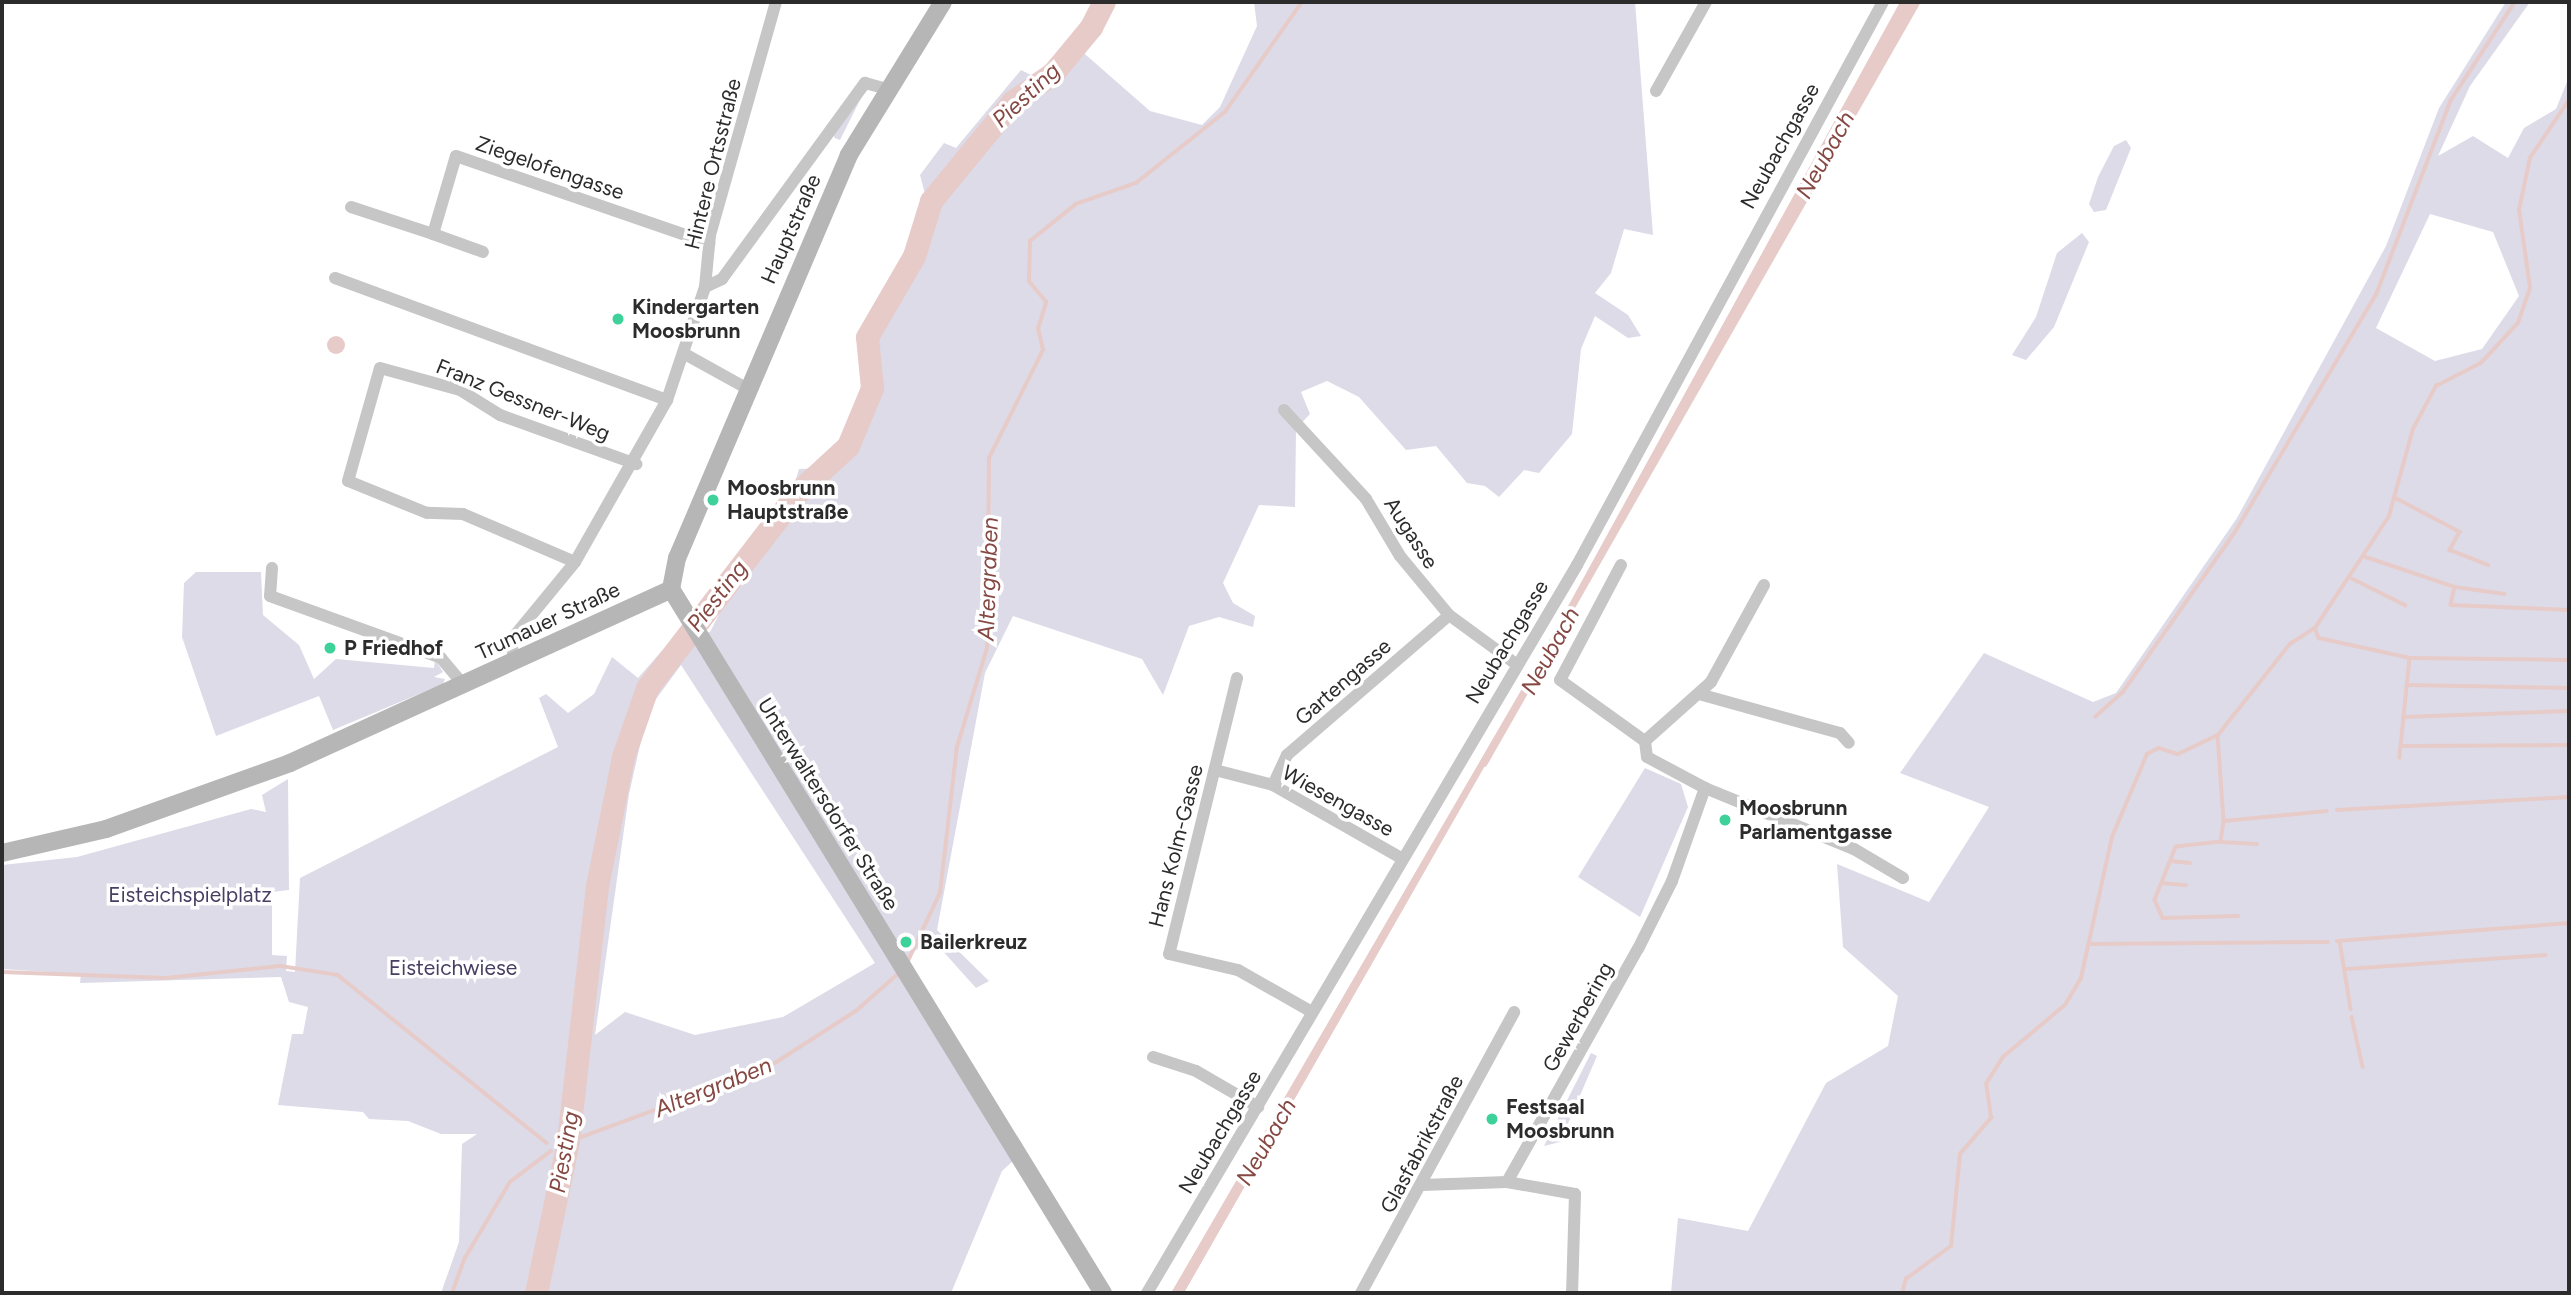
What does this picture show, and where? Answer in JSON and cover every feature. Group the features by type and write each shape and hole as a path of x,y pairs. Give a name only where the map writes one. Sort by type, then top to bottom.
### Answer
{"main road":[{"name":"Hauptstraße","path":"671,589 677,558 849,155 943,2"},
{"name":"Unterwaltersdorfer Straße","path":"671,589 686,619 1103,1293"},
{"name":"Trumauer Straße","path":"2,853 106,829 290,763 671,589"}],"street":[{"name":"Hintere Ortsstraße","path":"514,661 510,639 575,562 636,464 667,400 705,287 709,243 776,2"},
{"path":"1656,91 1706,2"},
{"name":"Neubachgasse","path":"1147,1293 1401,858 1577,565 1883,2"},
{"name":"Hauptstraße","path":"705,287 722,278 865,83 888,89"},
{"name":"Ziegelofengasse","path":"433,234 456,156 709,243"},
{"path":"351,207 483,252"},
{"path":"335,278 667,400"},
{"path":"682,353 748,389"},
{"name":"Franz Gessner-Weg","path":"575,562 463,514 427,513 348,481 380,368 460,390 499,415 636,464"},
{"name":"Augasse","path":"1284,410 1366,499 1406,564 1449,615 1516,664"},
{"path":"1620,565 1560,680 1645,741 1647,757 1705,788 1854,849 1903,878"},
{"path":"272,568 270,596 441,658 463,684"},
{"path":"1645,741 1699,694 1764,584"},
{"name":"Gartengasse","path":"1273,786 1287,755 1449,615"},
{"name":"Hans Kolm-Gasse","path":"1237,678 1169,954 1238,970 1312,1012"},
{"path":"1699,694 1840,733 1849,743"},
{"name":"Wiesengasse","path":"1215,770 1273,786 1401,858"},
{"name":"Gewerbering","path":"1507,1182 1644,938 1705,788"},
{"name":"Glasfabrikstraße","path":"1361,1293 1514,1012"},
{"path":"1153,1058 1196,1071 1258,1107"},
{"path":"1422,1185 1507,1182 1575,1194 1572,1293"}],"green space":[{"path":"1254,2 1635,2 1653,235 1624,229 1611,273 1595,293 1628,315 1641,336 1628,338 1595,316 1581,349 1572,434 1539,473 1524,470 1499,497 1485,486 1467,483 1436,446 1406,450 1359,397 1327,381 1301,392 1310,414 1296,429 1295,507 1259,505 1223,583 1233,603 1255,616 1253,627 1219,617 1189,626 1163,695 1142,659 1013,616 985,673 937,930 989,981 976,988 931,938 895,967 1015,1159 1002,1171 951,1293 441,1293 459,1242 462,1144 477,1134 441,1134 408,1121 369,1119 363,1112 278,1105 292,1034 303,1034 308,1007 289,1002 281,977 80,983 81,974 2,969 2,865 77,857 251,809 266,812 262,795 288,779 289,890 272,892 272,955 287,956 286,971 295,972 300,878 558,747 539,698 546,694 568,713 594,694 612,657 638,678 674,637 710,632 755,545 788,505 799,469 827,468 846,445 863,390 859,367 886,301 916,264 930,213 920,175 944,143 956,148 1021,70 1037,78 1070,41 1150,111 1202,125 1220,107 1257,26","holes":["681,665 875,963 783,1017 695,1035 625,1012 595,1035 629,794 648,710"]},
{"path":"2506,2 2530,2 2470,86 2438,156 2473,136 2508,158 2524,128 2556,109 2569,77 2569,1293 1671,1293 1678,1218 1748,1231 1826,1083 1888,1046 1898,996 1843,947 1837,864 1929,902 1989,807 1900,773 1984,653 2093,702 2116,693 2237,518 2386,246 2439,108","holes":["2430,214 2493,232 2519,296 2482,349 2435,361 2376,328"]},
{"path":"864,92 840,140 835,138 833,135"},
{"path":"2126,140 2131,148 2106,210 2094,212 2089,204 2098,177 2114,146"},
{"path":"2082,233 2089,242 2054,327 2026,360 2012,355 2036,317 2057,253"},
{"path":"196,572 261,572 263,615 299,645 314,679 336,659 434,668 435,659 443,672 434,677 445,679 443,684 333,730 319,696 216,736 182,637 184,583"},
{"path":"1645,768 1681,784 1688,807 1640,917 1578,877"},
{"path":"1591,1053 1597,1056 1560,1142 1544,1146"}],"water":[{"path":"1900,2 1921,2 1184,1293 1171,1293 1534,668"},
{"path":"336,336 342,339 345,345 342,351 336,354 330,351 327,345 330,339"}],"waterway":[{"name":"Piesting","path":"536,1293 568,1141 597,886 623,757 647,688 797,493 848,446 872,388 867,337 914,256 931,201 1012,102 1053,73 1091,27 1104,2"},
{"name":"Altergraben","path":"907,963 940,893 957,747 987,648 989,458 1043,350 1038,329 1046,302 1029,282 1030,241 1076,204 1136,183 1225,112 1302,2"},
{"path":"2095,717 2123,692 2235,532 2376,295 2451,100 2515,2"},
{"path":"2237,711 2290,644 2315,628 2389,516 2413,429 2436,386 2481,363 2518,323 2530,288 2519,210 2530,158 2569,100"},
{"path":"2394,497 2460,532 2450,550 2488,565"},
{"path":"2363,556 2455,587 2451,605 2569,610"},
{"path":"2349,577 2405,605"},
{"path":"2455,587 2505,594"},
{"name":"Neubach","path":"1485,765 1571,614"},
{"path":"2315,628 2319,638 2410,658 2400,757"},
{"path":"2410,658 2569,660"},
{"path":"2408,685 2569,688"},
{"path":"2403,717 2569,711"},
{"path":"1902,1293 1906,1279 1951,1246 1960,1154 1991,1118 1986,1084 2003,1057 2065,1005 2081,978 2112,837 2147,754 2159,748 2178,754 2218,735 2235,713"},
{"path":"2218,735 2224,821 2327,811"},
{"path":"2401,746 2569,745"},
{"path":"2337,810 2569,797"},
{"path":"2224,821 2221,842 2257,844"},
{"path":"2221,842 2176,847 2155,900 2163,918 2238,916"},
{"path":"2171,861 2190,863"},
{"path":"2162,883 2186,885"},
{"path":"2337,941 2569,923"},
{"path":"2340,941 2351,1009"},
{"path":"2090,944 2328,942"},
{"path":"2347,969 2546,955"},
{"path":"2,972 166,978 281,966 338,975 547,1143"},
{"name":"Altergraben","path":"579,1138 764,1070 856,1011 900,972"},
{"path":"2352,1017 2363,1067"},
{"name":"Altergraben","path":"452,1293 465,1258 510,1182 551,1151"}],"place":[{"name":"Kindergarten Moosbrunn","path":"618,319"},
{"name":"Moosbrunn Hauptstraße","path":"713,500"},
{"name":"P Friedhof","path":"330,648"},
{"name":"Moosbrunn Parlamentgasse","path":"1725,820"},
{"name":"Bailerkreuz","path":"906,942"},
{"name":"Festsaal Moosbrunn","path":"1492,1119"}],"park label":[{"name":"Eisteichspielplatz","path":"190,895"},
{"name":"Eisteichwiese","path":"453,968"}]}
